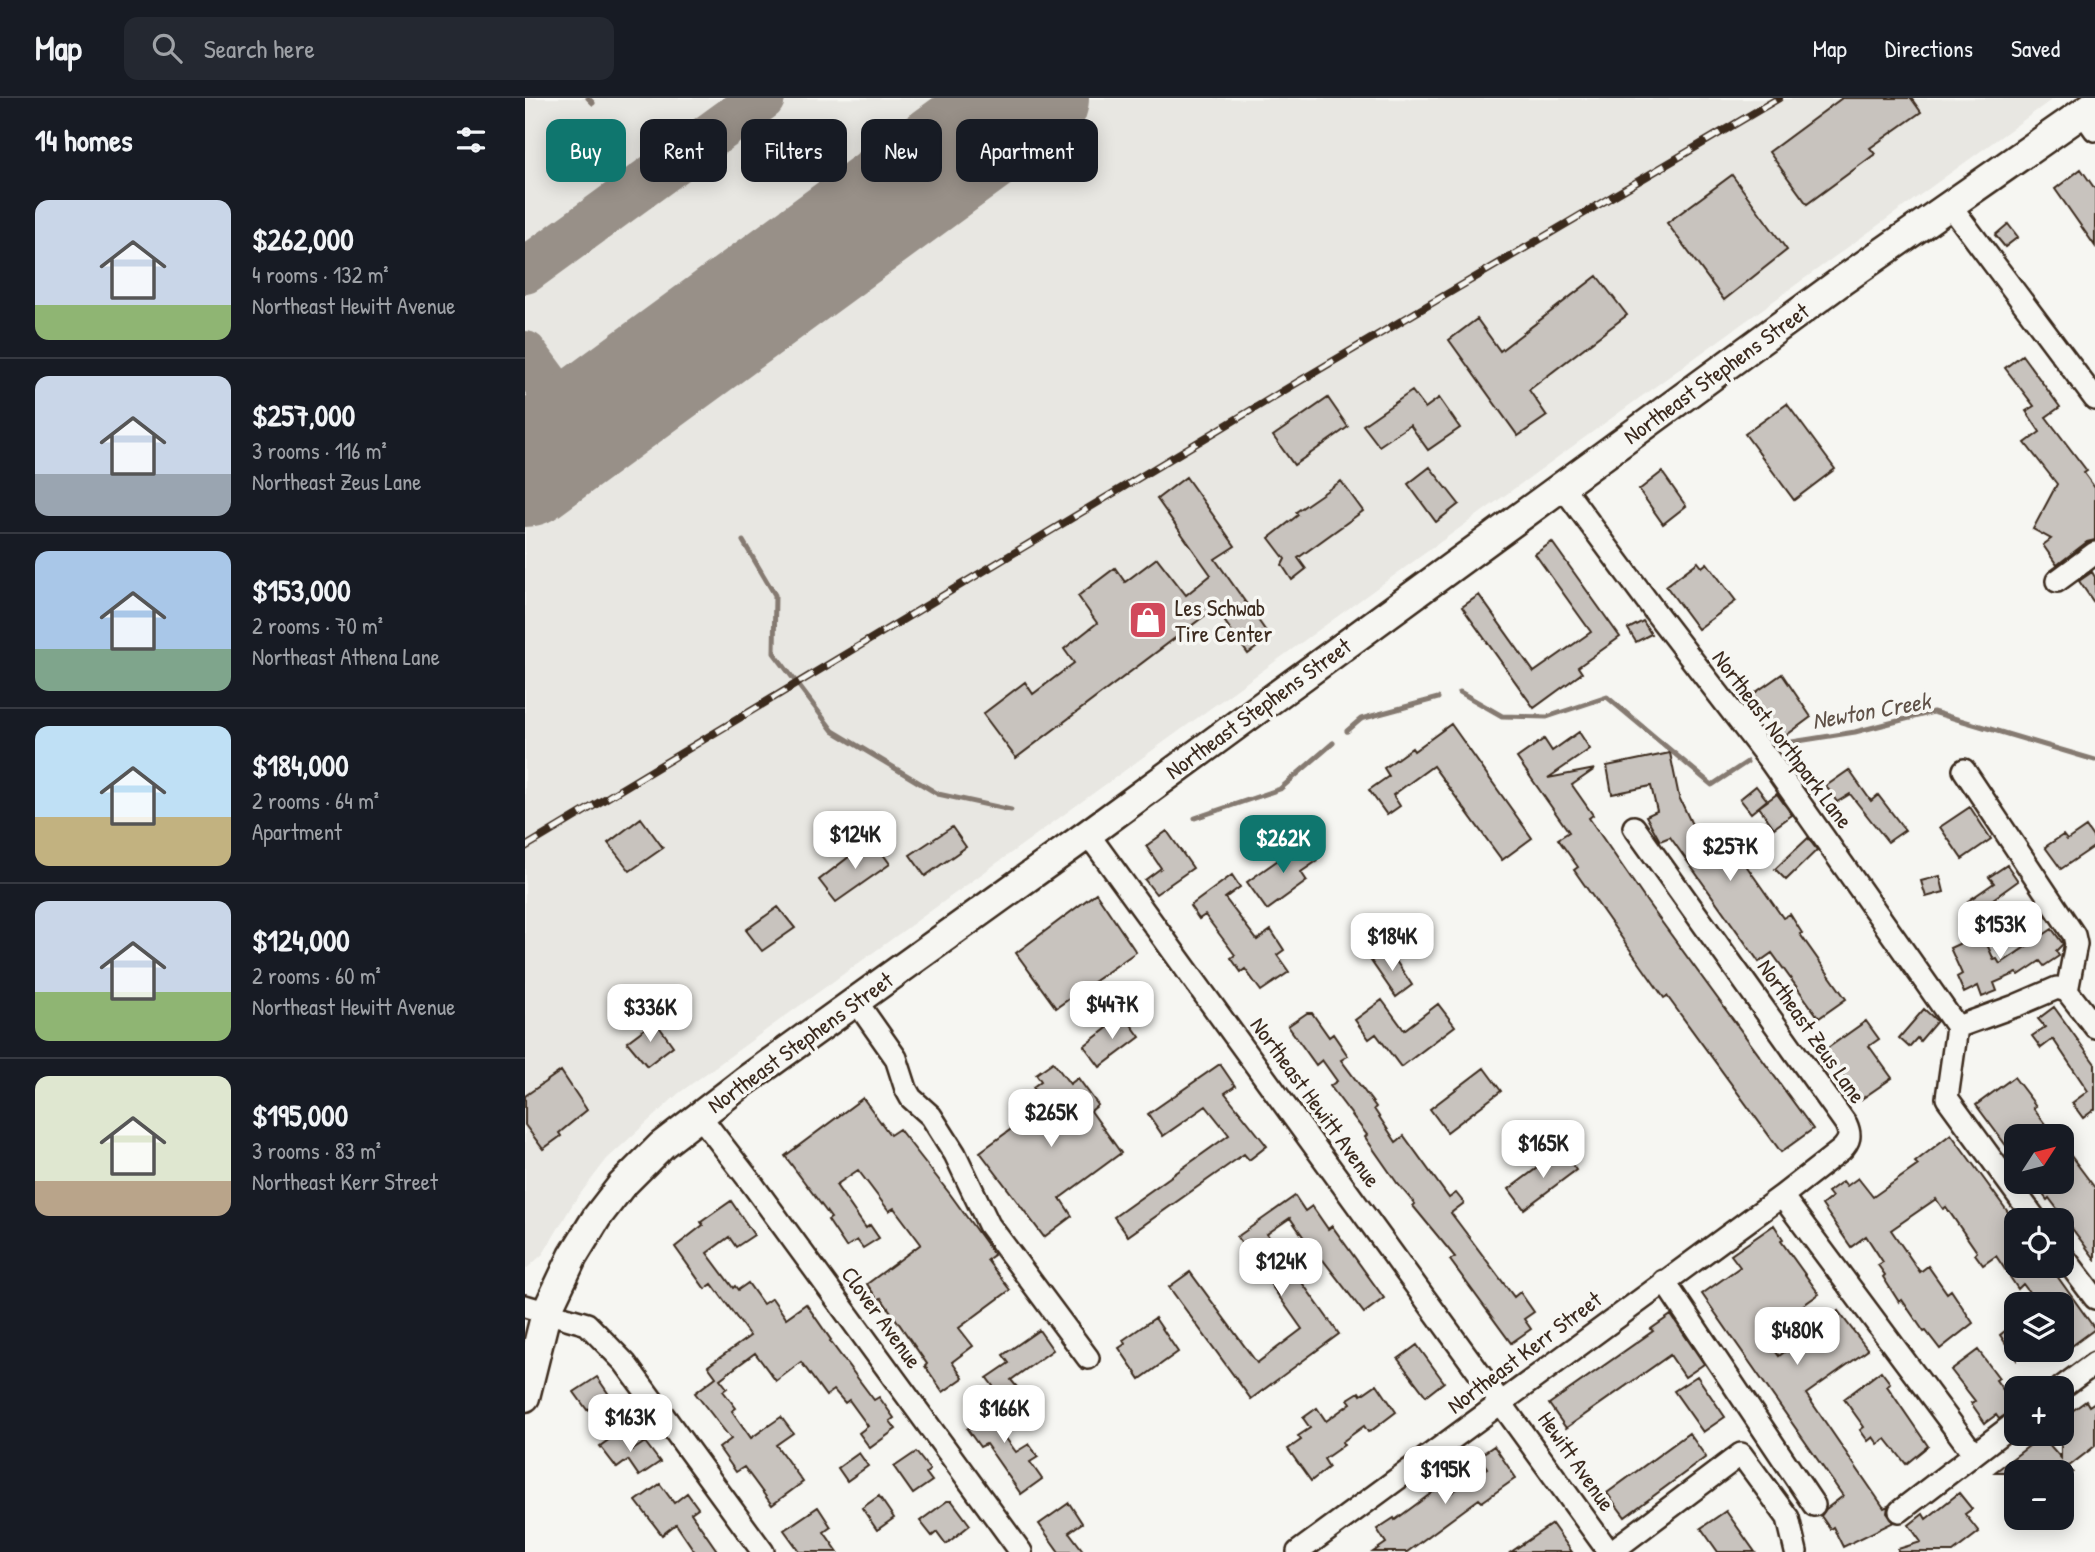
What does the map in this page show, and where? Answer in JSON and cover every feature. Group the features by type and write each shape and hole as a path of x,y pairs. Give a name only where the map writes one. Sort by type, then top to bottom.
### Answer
{"main road":[{"name":"Northeast Stephens Street","path":"525,1397 536,1310 597,1217 621,1186 641,1164 699,1115 1088,834 1843,280 1950,205 2091,116"}],"street":[{"path":"1950,205 2095,399"},
{"name":"Northeast Northpark Lane","path":"1562,486 1770,761 1957,1027"},
{"path":"2057,581 2095,553"},
{"path":"1964,770 2074,935 2076,944 2067,991"},
{"name":"Northeast Zeus Lane","path":"1634,827 1850,1133 1849,1142 1842,1150 1782,1196"},
{"name":"Northeast Hewitt Avenue","path":"1088,834 1502,1401"},
{"path":"2027,1208 1947,1098 1957,1027 2057,988 2067,991 2095,1027"},
{"path":"856,1001 896,1058 911,1098 931,1116 955,1154 989,1225 1088,1358"},
{"name":"Clover Avenue","path":"699,1115 760,1194 1021,1552"},
{"path":"1782,1196 1974,1454"},
{"name":"Northeast Kerr Street","path":"1298,1552 1782,1196"},
{"path":"2074,1271 2095,1298"},
{"path":"1664,1281 1814,1506"},
{"path":"536,1310 587,1324 625,1363 763,1552"},
{"path":"2074,1378 2095,1363"},
{"name":"Hewitt Avenue","path":"1502,1401 1610,1552"},
{"path":"1901,1511 2004,1431"},
{"path":"1610,1552 1766,1434"},
{"path":"1741,1454 1788,1518 1796,1552"}],"shaded area":[{"path":"525,98 2054,98 679,1093 607,1159 574,1202 543,1254 525,1270"}],"building":[{"path":"1842,98 1911,98 1921,112 1870,148 1875,154 1807,204 1769,152"},
{"path":"2081,169 2095,189 2095,246 2055,189"},
{"path":"1732,175 1787,250 1724,300 1667,223"},
{"path":"2008,224 2018,237 2005,247 1995,235"},
{"path":"1597,276 1627,315 1529,390 1547,416 1518,436 1449,340 1477,319 1500,351"},
{"path":"2022,355 2060,407 2046,417 2087,471 2084,473 2095,488 2095,540 2087,542 2057,565 2043,545 2051,539 2033,529 2057,484 2025,443 2040,432 2026,411 2034,406 2005,368"},
{"path":"1412,391 1425,408 1439,398 1460,428 1428,450 1410,425 1379,446 1363,425"},
{"path":"1328,398 1348,427 1294,465 1273,436"},
{"path":"1787,404 1835,469 1794,500 1745,434"},
{"path":"1430,467 1459,504 1436,522 1408,484"},
{"path":"1662,472 1686,506 1663,524 1639,490"},
{"path":"1186,477 1235,546 1215,559 1270,637 1248,654 1215,608 1016,758 983,714 1025,682 1033,694 1074,663 1064,649 1097,623 1078,596 1115,568 1125,582 1157,558 1186,595 1211,575 1157,499"},
{"path":"1341,481 1363,511 1298,558 1306,569 1292,580 1282,565 1285,559 1269,538 1298,515 1296,512"},
{"path":"1552,542 1620,637 1578,667 1582,673 1534,708 1462,607 1479,595 1534,672 1591,632 1535,554"},
{"path":"1698,562 1702,567 1707,563 1736,601 1698,629 1666,586"},
{"path":"2092,572 2095,577 2095,604 2079,581"},
{"path":"1643,621 1651,634 1636,642 1628,629"},
{"path":"1782,674 1811,717 1780,740 1749,697"},
{"path":"1451,724 1532,838 1502,860 1433,766 1393,795 1400,806 1387,815 1369,790 1389,776 1384,768 1412,748 1414,751"},
{"path":"1579,732 1590,749 1548,778 1595,769 1572,785 1593,815 1589,818 1813,1129 1781,1152 1667,996 1664,998 1574,870 1578,867 1558,839 1569,832 1517,758 1544,739 1552,751"},
{"path":"1670,753 1679,797 1703,848 1724,834 1783,918 1790,914 1802,933 1800,934 1846,999 1819,1018 1772,953 1759,962 1670,837 1660,841 1646,816 1657,811 1651,786 1612,794 1607,766"},
{"path":"1849,770 1871,801 1878,795 1905,830 1888,842 1850,794 1837,802 1826,786"},
{"path":"1756,786 1767,800 1751,813 1740,799"},
{"path":"1777,794 1792,815 1774,828 1759,807"},
{"path":"1970,807 1991,839 1962,859 1940,827"},
{"path":"641,818 663,848 630,871 608,843"},
{"path":"952,827 966,847 925,876 910,855"},
{"path":"2086,827 2095,840 2095,846 2061,869 2045,847 2063,835 2067,840"},
{"path":"1167,831 1193,868 1156,894 1145,880 1161,868 1146,846"},
{"path":"1808,838 1817,850 1786,880 1775,869"},
{"path":"872,839 890,864 836,902 819,880"},
{"path":"1303,841 1317,861 1301,872 1307,881 1267,910 1247,882 1278,860 1275,855 1288,846 1291,850"},
{"path":"2007,865 2018,881 1975,912 1968,901 1994,883 1989,877"},
{"path":"1232,875 1240,887 1225,898 1257,940 1271,930 1284,950 1277,955 1289,972 1261,991 1245,969 1241,972 1231,958 1235,955 1205,915 1199,919 1190,906"},
{"path":"1940,876 1944,892 1926,897 1921,881"},
{"path":"1096,893 1136,952 1056,1008 1016,953"},
{"path":"778,907 795,928 762,951 746,930"},
{"path":"2052,929 2063,944 2056,951 2059,956 2044,966 2040,961 2019,975 2017,973 1994,983 1997,991 1982,997 1978,986 1964,993 1957,977 1962,974 1950,948 1982,933 1994,960 1997,959 2000,964"},
{"path":"1388,949 1412,985 1396,997 1371,961"},
{"path":"1382,1000 1404,1030 1438,1004 1455,1026 1401,1067 1376,1034 1369,1039 1355,1020"},
{"path":"2054,1007 2095,1064 2095,1109 2083,1118 2072,1103 2088,1091 2053,1039 2041,1048 2032,1036 2045,1027 2038,1019"},
{"path":"1924,1009 1937,1021 1920,1041 1917,1038 1909,1047 1899,1038"},
{"path":"1307,1013 1312,1013 1329,1037 1333,1034 1348,1056 1341,1060 1376,1107 1374,1109 1396,1142 1404,1136 1449,1198 1456,1193 1464,1203 1451,1213 1514,1297 1520,1292 1534,1312 1524,1319 1531,1329 1511,1343 1450,1260 1455,1257 1413,1206 1415,1204 1397,1183 1365,1137 1367,1135 1330,1086 1337,1081 1322,1060 1316,1065 1288,1026"},
{"path":"1124,1015 1140,1037 1100,1067 1084,1046"},
{"path":"655,1021 673,1046 647,1066 627,1042"},
{"path":"1866,1021 1879,1039 1869,1046 1892,1078 1860,1100 1825,1050"},
{"path":"1053,1062 1070,1084 1078,1078 1098,1105 1091,1111 1121,1153 1060,1198 1072,1216 1044,1237 980,1152 1033,1113 1024,1101 1036,1092 1033,1087 1041,1081 1036,1074"},
{"path":"1220,1064 1235,1086 1225,1093 1267,1146 1249,1160 1244,1154 1128,1236 1114,1217 1229,1135 1206,1106 1163,1136 1148,1114"},
{"path":"1484,1068 1501,1091 1447,1132 1430,1109"},
{"path":"561,1071 587,1110 559,1133 561,1136 543,1149 525,1125 525,1096"},
{"path":"2014,1077 2036,1106 2033,1108 2045,1124 2004,1124 2004,1143 1976,1105"},
{"path":"863,1098 890,1135 899,1129 950,1194 994,1255 987,1260 1010,1290 959,1328 973,1346 952,1362 963,1378 943,1392 881,1298 878,1300 867,1284 921,1244 894,1208 889,1211 858,1170 836,1185 866,1228 870,1225 879,1238 863,1248 857,1240 846,1247 828,1220 831,1218 785,1156"},
{"path":"1951,1134 2005,1208 2004,1268 1996,1256 1983,1265 1946,1207 1943,1209 1936,1199 1891,1230 1920,1272 1928,1266 1947,1293 1951,1290 1973,1323 1940,1349 1926,1331 1924,1332 1902,1300 1899,1302 1878,1265 1883,1262 1866,1236 1851,1247 1822,1205 1832,1197 1828,1192 1843,1181 1847,1186 1858,1178 1873,1197 1918,1165 1915,1162"},
{"path":"1561,1150 1576,1170 1524,1209 1509,1189"},
{"path":"2074,1160 2095,1188 2095,1259 2074,1231 2074,1208 2057,1208 2049,1198 2047,1200 2043,1194 2074,1194"},
{"path":"1295,1196 1305,1211 1312,1206 1328,1229 1332,1226 1384,1298 1364,1313 1323,1260 1321,1262 1290,1218 1267,1234 1339,1334 1251,1399 1169,1287 1190,1272 1257,1363 1302,1329 1237,1237"},
{"path":"731,1201 754,1235 736,1247 729,1237 707,1253 733,1288 735,1286 738,1290 748,1283 763,1304 772,1298 786,1318 806,1304 874,1400 879,1397 894,1418 890,1421 896,1429 870,1448 859,1433 868,1426 849,1400 845,1403 834,1390 826,1396 801,1362 776,1381 755,1353 720,1379 727,1388 723,1391 736,1408 732,1411 751,1438 781,1417 793,1433 776,1445 803,1482 772,1505 744,1467 736,1472 719,1448 731,1439 695,1393 716,1377 708,1366 750,1336 712,1284 705,1289 675,1247 703,1225 701,1222"},
{"path":"1774,1225 1783,1239 1781,1241 1819,1294 1763,1334 1779,1356 1838,1311 1868,1350 1806,1394 1884,1508 1888,1506 1887,1513 1894,1522 1843,1547 1833,1527 1830,1529 1821,1516 1843,1496 1702,1294 1740,1267 1731,1255"},
{"path":"2011,1278 2058,1278 2068,1292 2029,1292 2023,1284 2018,1289"},
{"path":"2074,1300 2095,1329 2074,1344"},
{"path":"1671,1315 1704,1364 1685,1377 1670,1355 1566,1428 1549,1404 1653,1331 1651,1329"},
{"path":"1155,1318 1178,1352 1140,1379 1119,1348 1125,1344 1123,1340"},
{"path":"1039,1330 1053,1350 1011,1380 1017,1387 1002,1398 987,1378 1009,1363 1003,1355"},
{"path":"1417,1345 1444,1382 1426,1396 1398,1359"},
{"path":"1978,1350 1999,1378 1996,1380 2004,1391 2004,1416 1999,1419 1996,1415 1985,1423 1971,1403 1975,1401 1951,1370"},
{"path":"1881,1371 1890,1383 1887,1386 1928,1446 1906,1464 1886,1439 1878,1444 1873,1437 1868,1441 1860,1430 1864,1427 1844,1399"},
{"path":"1697,1376 1725,1417 1703,1432 1674,1391"},
{"path":"597,1377 625,1418 606,1430 574,1392"},
{"path":"1377,1384 1396,1412 1371,1431 1368,1432 1364,1426 1342,1442 1344,1445 1324,1459 1329,1467 1311,1481 1288,1449 1301,1440 1298,1436 1310,1428 1303,1418 1317,1408 1326,1421 1351,1403 1348,1399 1359,1392 1361,1395"},
{"path":"994,1393 1008,1412 994,1422 1016,1452 1029,1444 1038,1457 1030,1462 1042,1479 1021,1494 986,1444 980,1447 967,1429 981,1419 974,1408"},
{"path":"2086,1401 2089,1406 2095,1402 2095,1446 2074,1462 2074,1460 2011,1460 2029,1446 2051,1446 2061,1458 2061,1446 2074,1446 2074,1410"},
{"path":"620,1432 633,1450 645,1442 660,1462 639,1476 628,1460 617,1468 600,1446"},
{"path":"1689,1433 1706,1457 1625,1517 1607,1493"},
{"path":"1494,1446 1516,1478 1482,1502 1479,1499 1407,1552 1373,1552 1386,1543 1377,1529 1394,1518 1395,1520 1444,1484 1451,1493 1487,1468 1479,1456"},
{"path":"916,1452 930,1470 926,1473 932,1481 913,1494 894,1467"},
{"path":"859,1453 868,1466 847,1481 838,1468"},
{"path":"2004,1465 2004,1472 1995,1472"},
{"path":"660,1484 674,1503 687,1493 698,1508 691,1513 718,1552 695,1552 676,1524 662,1535 636,1501"},
{"path":"1959,1493 1972,1509 1965,1514 1979,1532 1953,1552 1898,1552 1898,1549 1921,1542 1909,1525 1923,1514 1926,1519"},
{"path":"879,1496 894,1518 877,1530 862,1508"},
{"path":"947,1501 952,1501 970,1525 946,1544 937,1532 932,1536 920,1521"},
{"path":"1069,1503 1082,1523 1069,1532 1084,1552 1059,1552 1039,1524"},
{"path":"818,1507 831,1527 824,1532 838,1552 800,1552 784,1530"},
{"path":"1726,1511 1755,1552 1718,1552 1701,1528"},
{"path":"1552,1524 1572,1552 1511,1552"}],"waterway":[{"name":"Newton Creek","path":"588,98 593,103"},
{"name":"Newton Creek","path":"743,541 775,595 774,653 833,731 938,794 1011,810"},
{"name":"Newton Creek","path":"1460,692 1502,716 1547,717 1607,697 1712,785 1747,762"},
{"name":"Newton Creek","path":"1347,731 1361,719 1438,698"},
{"name":"Newton Creek","path":"1773,745 1855,732 1933,712 2095,760"},
{"name":"Newton Creek","path":"1195,818 1280,789 1333,743"}],"taxiway":[{"path":"525,271 762,98"},
{"path":"525,354 550,388"},
{"path":"525,466 540,448 549,431 552,412 550,388 574,399 595,401 639,385"}],"runway":[{"path":"525,469 1031,98"}],"railway":[{"path":"525,847 1298,382 1779,98"}],"place":[{"name":"Les Schwab Tire Center","path":"1148,620"}]}
